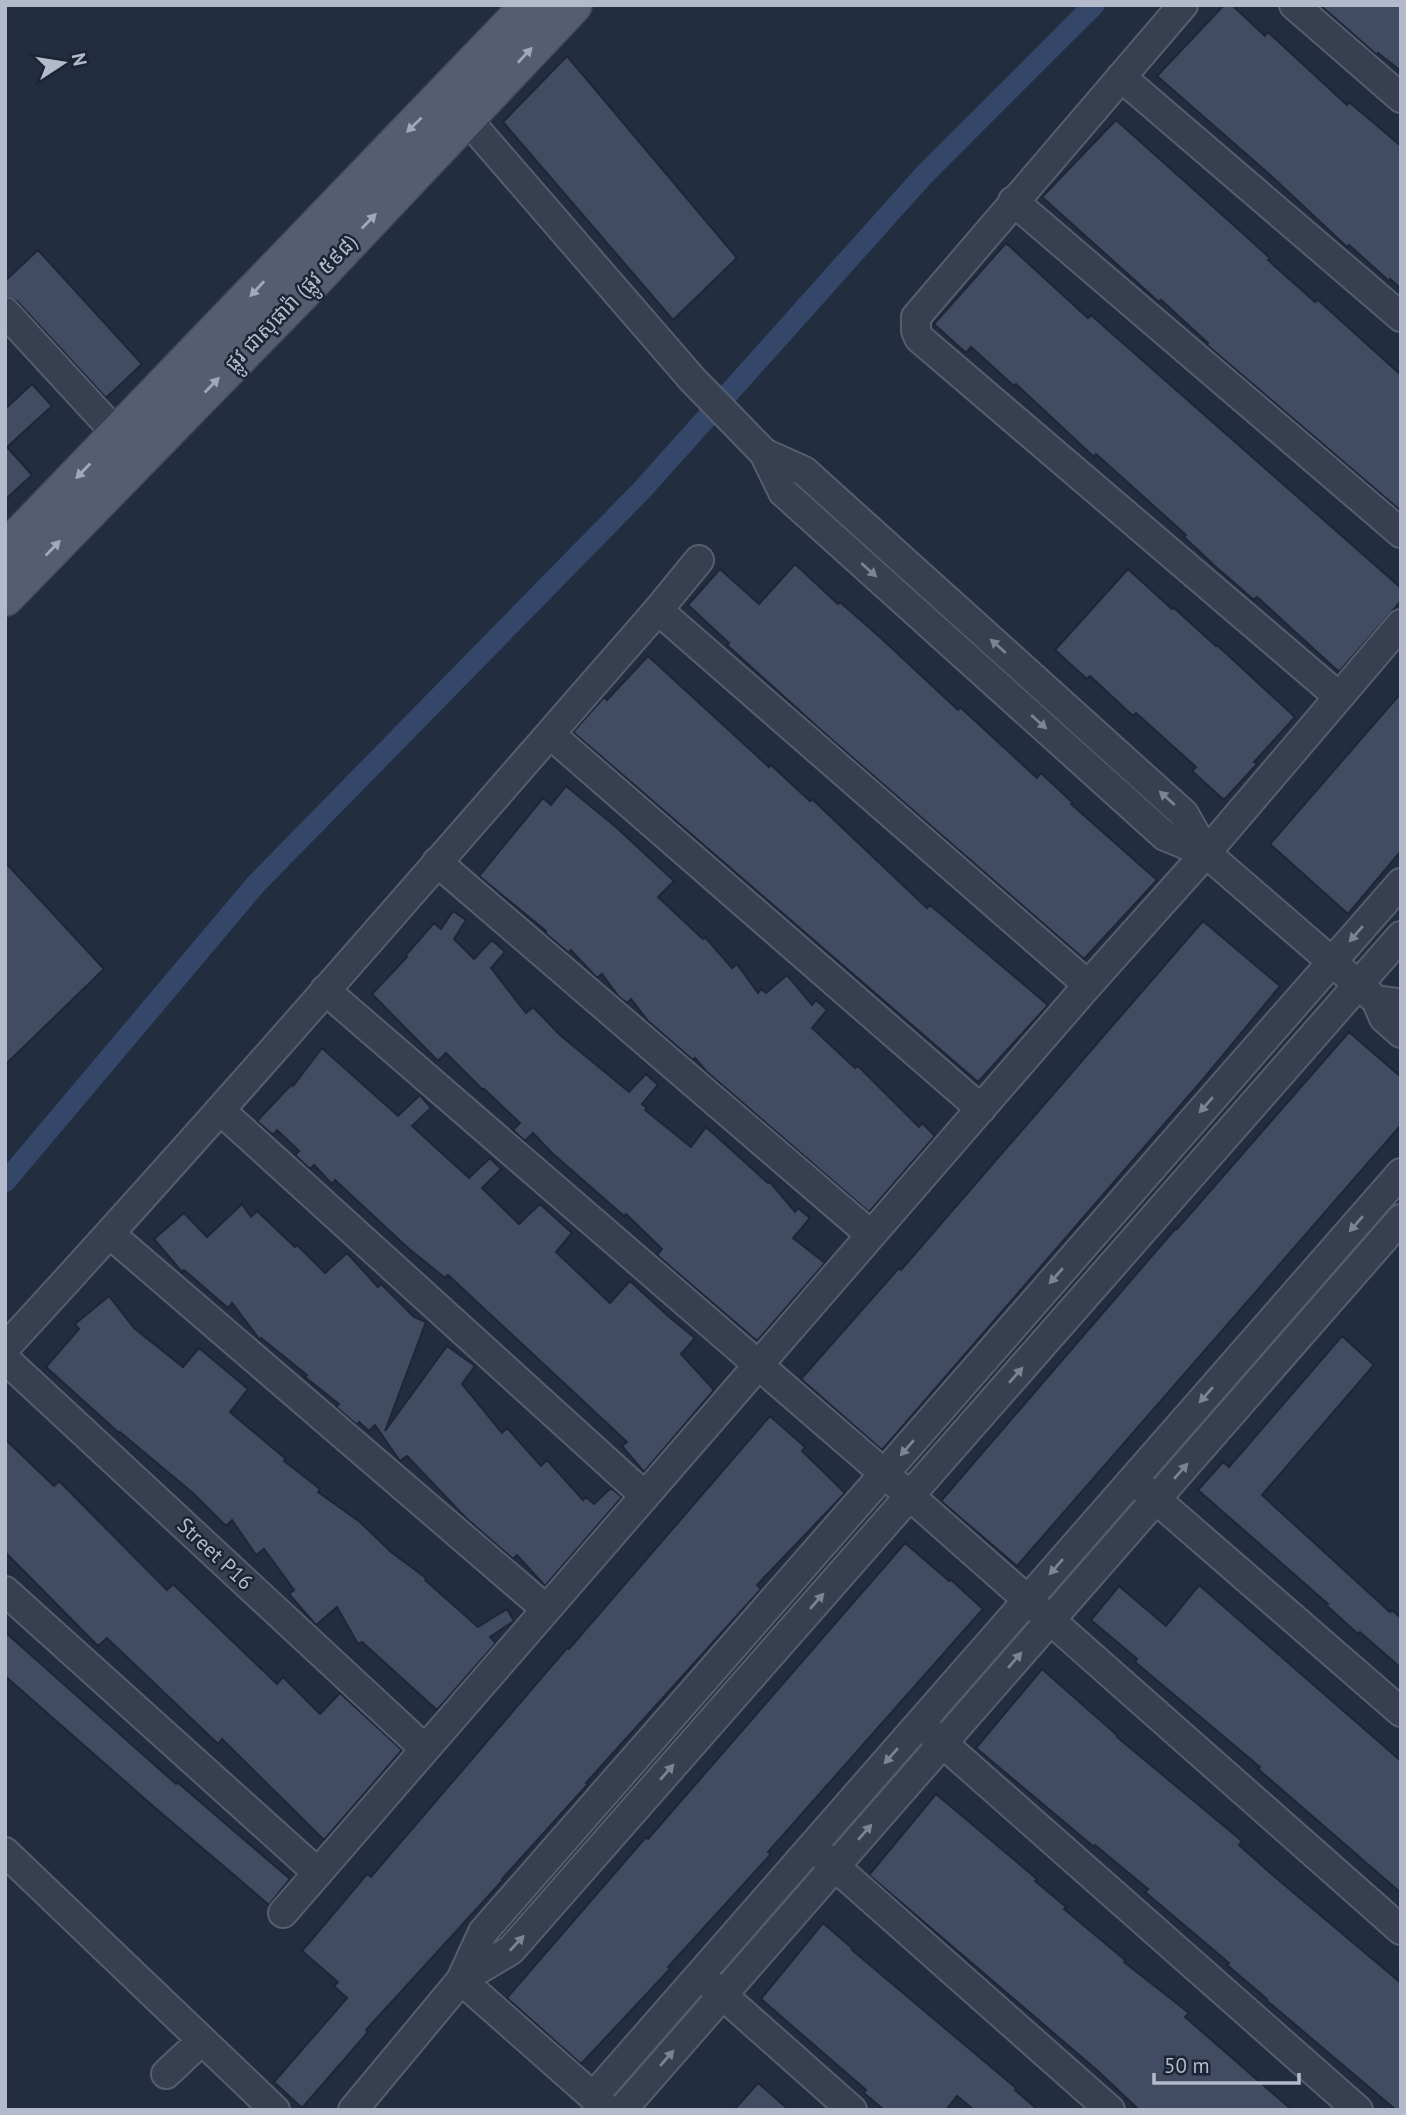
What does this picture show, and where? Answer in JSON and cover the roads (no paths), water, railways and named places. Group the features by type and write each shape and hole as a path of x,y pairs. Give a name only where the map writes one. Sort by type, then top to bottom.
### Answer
{"main road":[{"name":"ផ្លូវ ជាសុផារ៉ា (ផ្លូវ ៥៩៨)","path":"5,597 305,289 456,106 530,5"},
{"name":"ផ្លូវ ជាសុផារ៉ា (ផ្លូវ ៥៩៨)","path":"5,551 381,159 456,106 573,5"}],"street":[{"path":"1183,5 915,317 916,331 919,338 1338,696"},
{"path":"1294,5 1401,98"},
{"path":"1121,77 1401,317"},
{"path":"456,106 692,379 740,430 764,453 804,471 1185,814 1206,853"},
{"path":"1013,201 1401,533"},
{"path":"5,312 118,435"},
{"path":"764,453 783,492 1165,836 1206,853 1331,962 1378,997 1384,1018 1401,1033"},
{"path":"842,545 862,522"},
{"path":"5,1348 326,990 699,560"},
{"path":"658,610 1088,985"},
{"path":"950,642 969,619"},
{"path":"283,1913 1088,985 1206,853 1401,624"},
{"path":"550,734 981,1109"},
{"path":"437,862 871,1235"},
{"path":"353,2110 461,1980 483,1932 1401,883"},
{"path":"461,1980 511,1950 1284,1069 1378,997 1401,936"},
{"path":"326,990 884,1473 1401,1930"},
{"path":"1258,1045 1284,1069"},
{"path":"220,1110 645,1496"},
{"path":"461,1980 600,2103 699,1975 1401,1173"},
{"path":"1115,1209 1141,1233"},
{"path":"622,2110 1401,1219"},
{"path":"110,1234 546,1609"},
{"path":"1306,1282 1327,1304"},
{"name":"Street P16","path":"5,1359 425,1749"},
{"path":"963,1383 989,1406"},
{"path":"1133,1479 1401,1712"},
{"path":"814,1554 838,1577"},
{"path":"5,1591 318,1873"},
{"path":"674,1714 700,1735"},
{"path":"920,1723 1358,2110"},
{"path":"812,1846 1110,2110"},
{"path":"5,1852 275,2110"},
{"path":"529,1879 555,1900"},
{"path":"699,1975 852,2110"},
{"path":"166,2074 201,2041"}],"waterway":[{"path":"5,1182 256,884 641,491 924,175 1094,5"}]}
